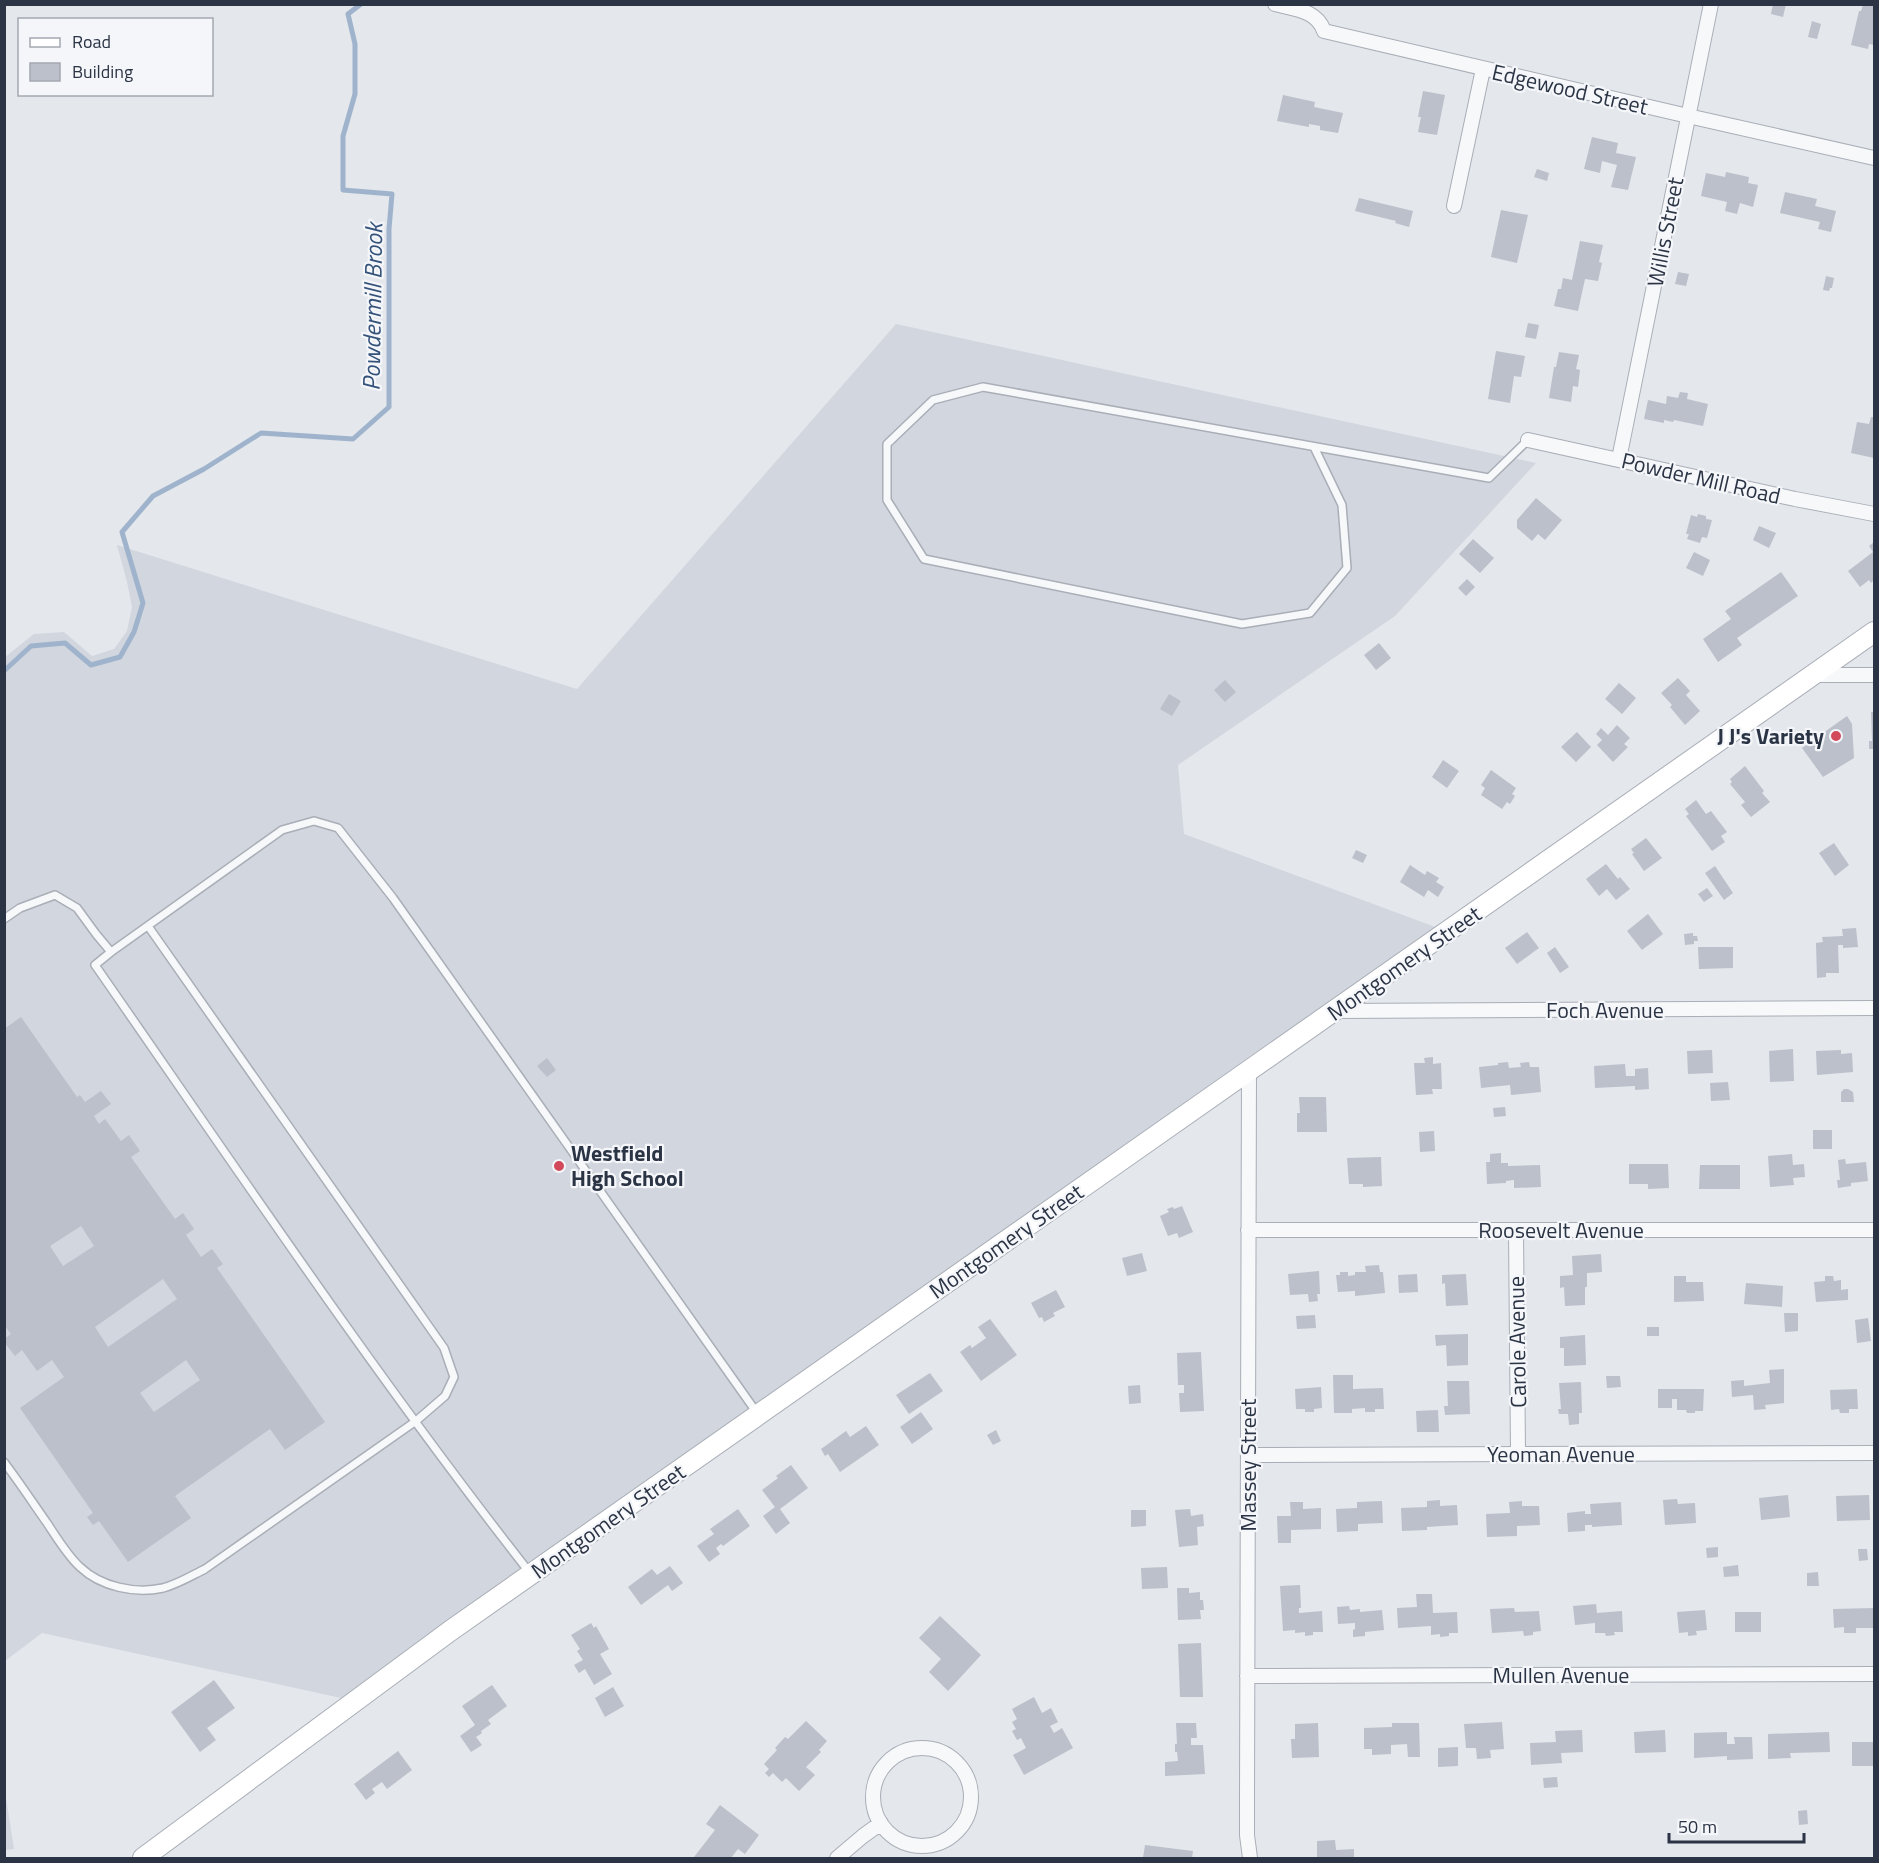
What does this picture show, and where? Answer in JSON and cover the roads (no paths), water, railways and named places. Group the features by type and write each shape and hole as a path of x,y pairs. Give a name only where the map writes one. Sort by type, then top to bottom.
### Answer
{"main road":[{"name":"Montgomery Street","path":"143,1858 450,1631 1875,632"}],"street":[{"name":"Edgewood Street","path":"1275,4 1308,12 1321,23 1324,31 1688,117 1875,158"},
{"name":"Willis Street","path":"1619,459 1711,4"},
{"path":"1454,206 1484,69"},
{"name":"Powder Mill Road","path":"1528,440 1795,499 1875,514"},
{"path":"1814,675 1875,675"},
{"name":"Foch Avenue","path":"1335,1011 1875,1008"},
{"name":"Massey Street","path":"1249,1071 1247,1835 1250,1858"},
{"name":"Roosevelt Avenue","path":"1248,1230 1875,1230"},
{"name":"Carole Avenue","path":"1516,1230 1518,1454"},
{"name":"Yeoman Avenue","path":"1248,1455 1875,1453"},
{"name":"Mullen Avenue","path":"1247,1676 1875,1674"},
{"path":"928,1748 948,1755 963,1769 970,1788 970,1808 962,1825 948,1839 930,1845 911,1845 894,1837 881,1823 874,1806 874,1786 883,1767 898,1754 908,1749 928,1748"},
{"path":"837,1858 881,1823"}],"lane":[{"path":"1314,447 1342,505 1347,568 1310,613 1242,624 924,560 887,500 887,444 933,399 983,387 1489,478 1528,440"},
{"path":"532,1575 471,1497 318,1286 95,965 282,830 314,821 338,828 393,898 759,1415"},
{"path":"4,919 20,908 55,895 77,908 111,952"},
{"path":"4,1462 80,1567 95,1578 110,1584 143,1590 162,1588 205,1569 416,1421 446,1396 454,1377 444,1348 148,926"}],"waterway":[{"name":"Powdermill Brook","path":"4,671 31,646 65,643 91,665 120,657 134,632 143,603 122,532 153,496 204,469 261,433 353,439 389,407 389,229 392,194 343,190 343,136 355,94 355,44 348,14 361,4"}],"place":[{"name":"J J's Variety","path":"1836,736"},
{"name":"Westfield High School","path":"559,1166"}]}
